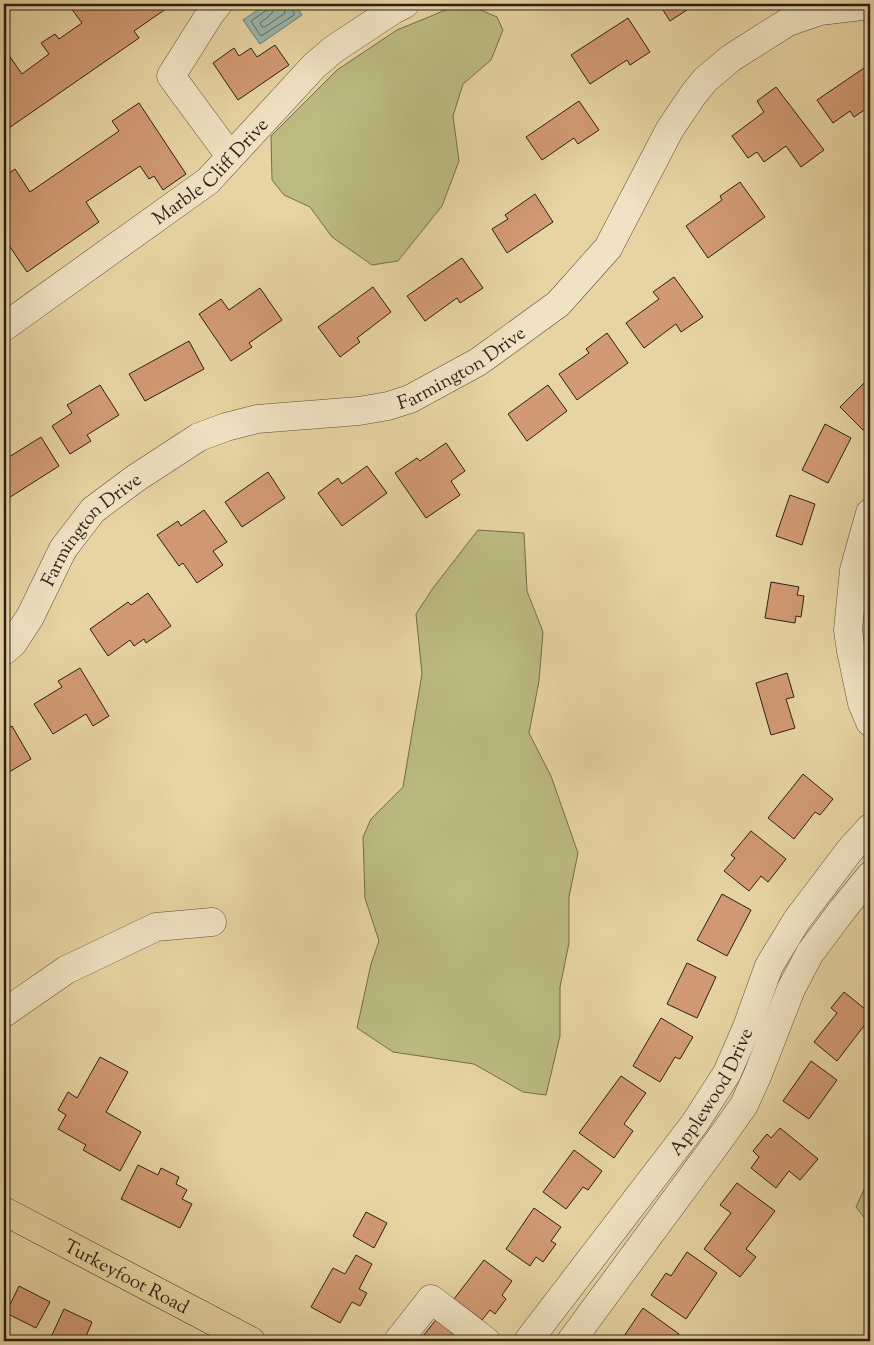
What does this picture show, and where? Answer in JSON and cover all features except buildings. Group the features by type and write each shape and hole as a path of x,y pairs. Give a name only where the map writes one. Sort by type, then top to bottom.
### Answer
{"main road":[{"name":"Turkeyfoot Road","path":"4,1211 239,1339"}],"street":[{"path":"218,4 171,76 230,156"},
{"name":"Marble Cliff Drive","path":"4,327 208,181 314,66 334,49 405,4"},
{"name":"Farmington Drive","path":"4,651 13,643 30,617 63,549 93,510 136,478 199,437 226,427 257,419 359,411 388,406 410,399 478,362 558,304 608,248 670,129 705,80 732,58 788,22 820,11 870,5"},
{"path":"870,513 854,570 848,630 862,703 870,722"},
{"name":"Applewood Drive","path":"528,1341 695,1123 727,1073 747,1027 769,966 792,928 850,850 870,828"},
{"name":"Applewood Drive","path":"571,1341 744,1105 791,989 810,954 870,876"},
{"path":"4,1013 66,970 156,927 212,922"},
{"path":"695,1123 720,1138"},
{"path":"398,1341 431,1298 486,1341"}],"green space":[{"path":"453,7 476,8 497,17 503,30 491,60 463,84 453,116 459,161 442,206 398,261 372,265 332,237 310,207 284,195 272,180 271,136 337,70 397,30"},
{"path":"478,530 524,533 527,591 543,632 539,681 529,733 551,776 578,853 569,897 569,943 560,987 560,1036 546,1095 523,1092 474,1064 393,1052 357,1028 371,964 379,941 365,898 363,837 371,819 403,787 422,674 416,614 433,588"},
{"path":"870,1184 870,1225 856,1207 866,1185"}],"water":[{"path":"267,4 295,4 302,15 260,44 243,20"}]}
